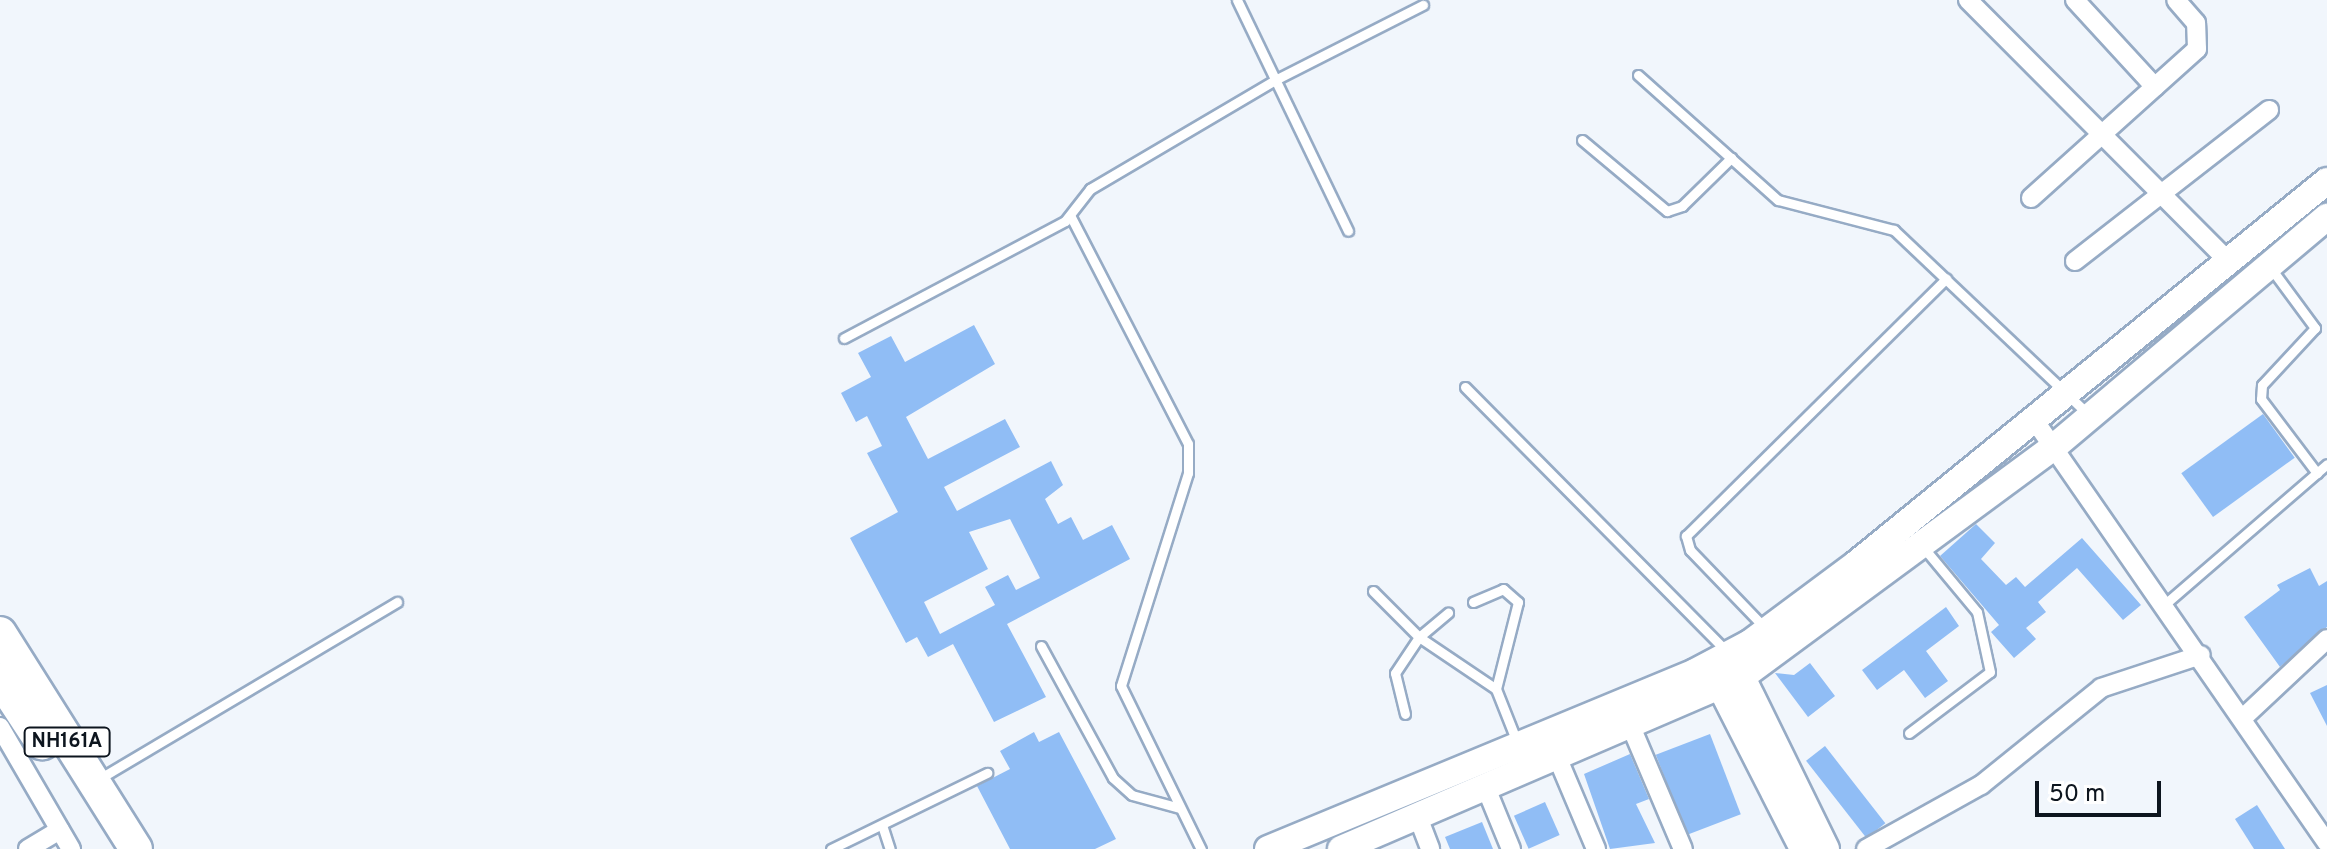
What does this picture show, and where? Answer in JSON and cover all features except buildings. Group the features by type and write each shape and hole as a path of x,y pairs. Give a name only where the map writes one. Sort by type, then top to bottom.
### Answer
{"highway":[{"name":"NH161A","path":"0,633 136,849"},
{"name":"NH161A","path":"0,679 112,849"}],"main road":[{"path":"1268,849 1519,745 1726,671 1767,630 2035,421 2327,181"},
{"path":"1341,849 1632,729 1923,547 2055,446 2327,217"},
{"path":"1726,671 1803,849"},
{"path":"1726,671 1826,849"}],"street":[{"path":"1968,0 2105,132 2228,261"},
{"path":"2075,0 2155,87"},
{"path":"2031,198 2155,87 2201,40 2196,23 2176,0"},
{"path":"2075,261 2161,190 2269,110"},
{"path":"2035,421 2245,716 2327,843"},
{"path":"2245,716 2327,639"},
{"path":"1866,849 1981,785 2101,688 2201,655"},
{"path":"0,727 71,849"},
{"path":"1632,729 1683,849"},
{"path":"1558,759 1596,849"},
{"path":"1486,788 1511,849"},
{"path":"1418,817 1430,849"},
{"path":"28,849 60,830"}],"lane":[{"path":"1237,0 1348,231"},
{"path":"844,338 1071,217 1090,189 1275,80 1423,5"},
{"path":"1638,75 1787,205 1885,225 2090,417"},
{"path":"1582,140 1667,211 1682,206 1731,158"},
{"path":"1071,217 1188,444 1188,473 1121,686 1201,849"},
{"path":"2268,264 2315,328 2262,385 2261,399 2317,473"},
{"path":"1767,630 1690,550 1686,536 1946,279"},
{"path":"1465,387 1726,671"},
{"path":"2165,604 2327,464"},
{"path":"1904,526 1977,612 1991,663 1984,680 1909,733"},
{"path":"1473,602 1503,589 1518,602 1496,689"},
{"path":"1373,591 1419,637 1496,689 1519,745"},
{"path":"93,782 397,602"},
{"path":"1405,714 1393,678 1419,637 1448,613"},
{"path":"1041,646 1113,778 1132,795 1180,808"},
{"path":"831,849 987,773"},
{"path":"882,825 890,849"}]}
